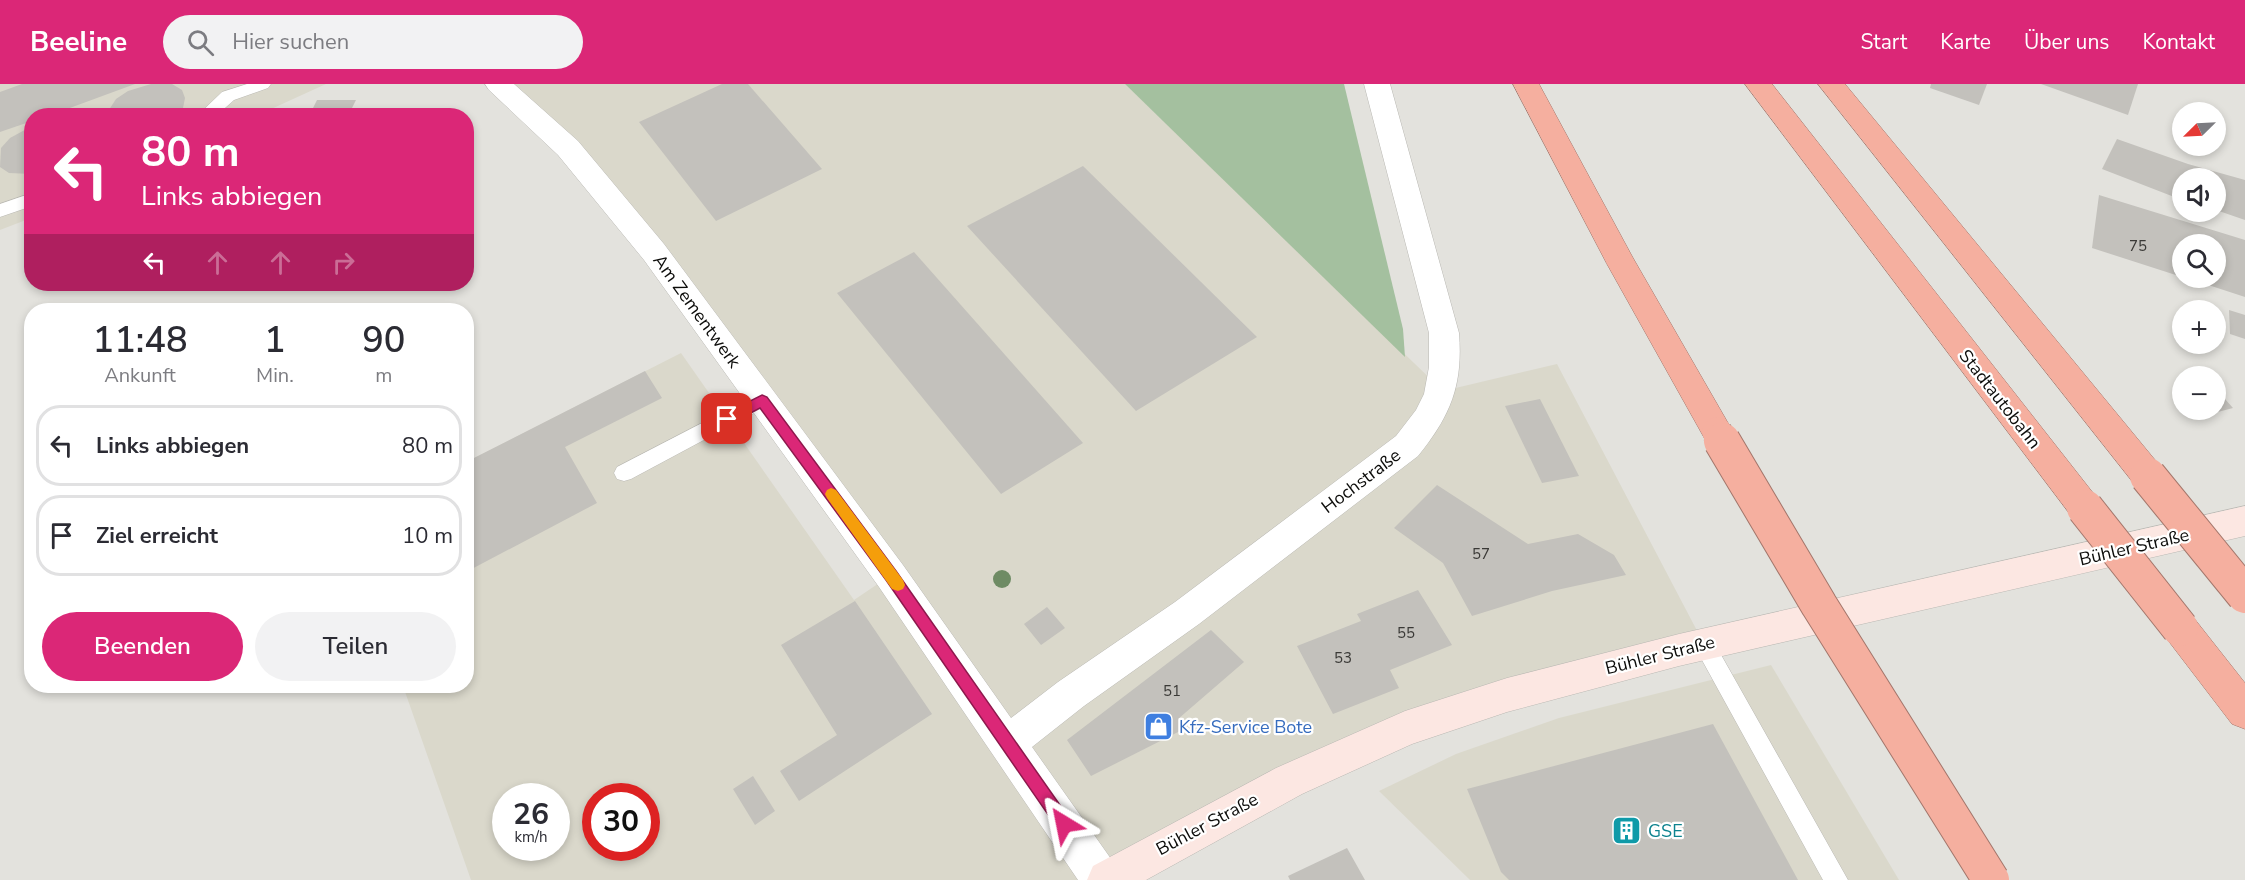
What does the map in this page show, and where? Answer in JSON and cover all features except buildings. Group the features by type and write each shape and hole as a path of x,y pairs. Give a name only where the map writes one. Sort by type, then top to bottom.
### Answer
{"highway":[{"path":"1526,84 1622,264 1717,432 1819,605 1991,880"},
{"name":"Stadtautobahn","path":"1758,84 2245,712"},
{"path":"1831,84 2245,595"}],"main road":[{"name":"Bühler Straße","path":"1107,880 1289,781 1405,729 1507,694 1704,644 2245,521"}],"street":[{"name":"Am Zementwerk","path":"498,84 568,148 654,252 891,576 1102,880"},
{"name":"Hochstraße","path":"1007,744 1071,694 1187,613 1407,446 1425,426 1443,391 1447,360 1444,333 1377,84"}],"lane":[{"path":"214,108 228,96 263,84"},
{"path":"0,211 24,202"},
{"path":"624,473 762,400"},
{"path":"1704,644 1836,880"}],"shaded area":[{"path":"0,84 326,84 273,108 24,108 24,221 0,230"},
{"path":"498,84 1125,84 1443,391 1557,364 1704,644 1507,695 1107,880 471,880 405,693 474,693 474,458 681,353 854,600 891,575 704,318"},
{"path":"1771,665 1899,880 1470,880 1379,791 1456,754 1559,718"}],"green space":[{"path":"1125,84 1344,84 1403,329 1405,357"}],"slow traffic":[{"path":"831,494 898,585"}],"place":[{"name":"Kfz-Service Bote","path":"1158,727"},
{"name":"GSE","path":"1627,831"}],"route":[{"path":"727,419 762,400 891,576 1064,824"}]}
